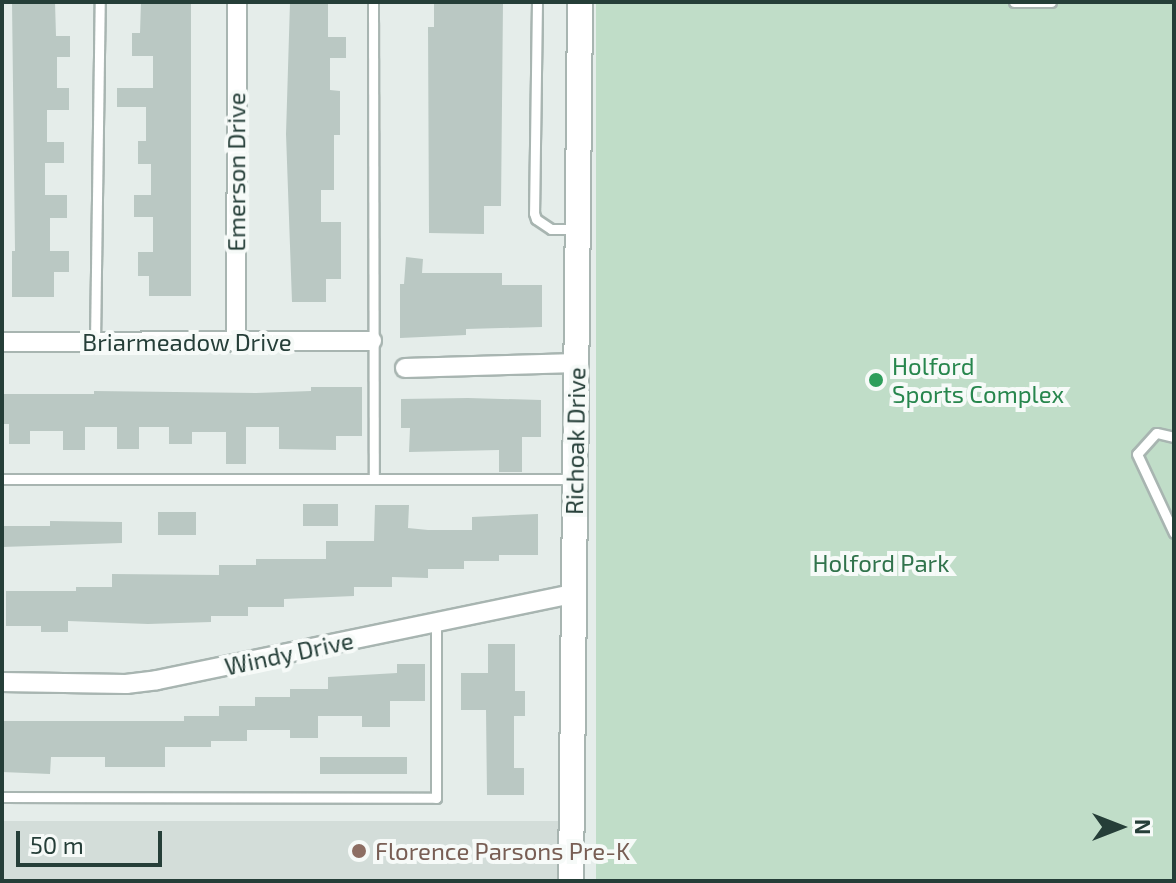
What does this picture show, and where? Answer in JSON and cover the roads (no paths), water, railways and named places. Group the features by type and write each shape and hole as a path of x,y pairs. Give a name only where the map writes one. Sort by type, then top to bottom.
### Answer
{"street":[{"name":"Emerson Drive","path":"236,343 237,2"},
{"name":"Richoak Drive","path":"571,881 580,2"},
{"name":"Briarmeadow Drive","path":"2,342 372,341"},
{"path":"405,368 576,363"},
{"name":"Windy Drive","path":"2,682 126,684 157,680 574,594"}],"lane":[{"path":"95,342 100,2"},
{"path":"373,2 374,477"},
{"path":"537,2 534,213 536,219 551,229 578,229"},
{"path":"1014,2 1051,2"},
{"path":"1174,437 1156,433 1137,454 1174,533"},
{"path":"2,479 575,479"},
{"path":"2,797 436,798 436,622"}],"place":[{"name":"Holford Sports Complex","path":"876,380"},
{"name":"Florence Parsons Pre-K","path":"359,851"}],"park label":[{"name":"Holford Park","path":"881,563"}]}
